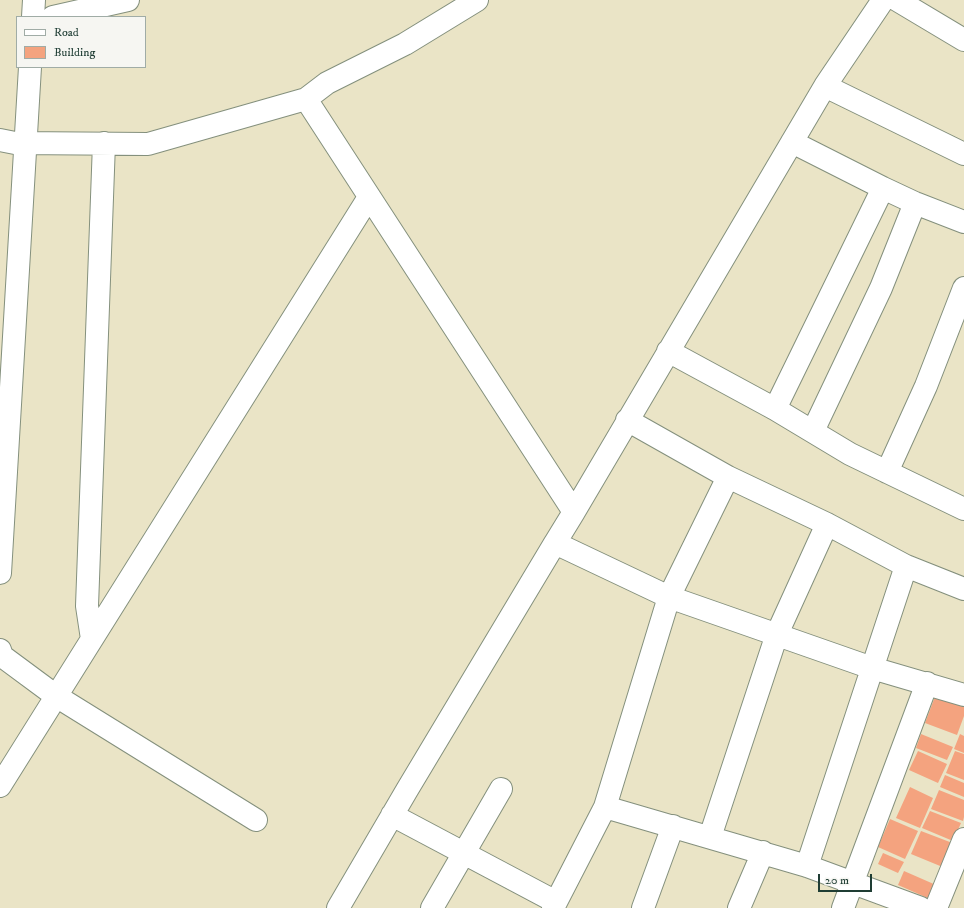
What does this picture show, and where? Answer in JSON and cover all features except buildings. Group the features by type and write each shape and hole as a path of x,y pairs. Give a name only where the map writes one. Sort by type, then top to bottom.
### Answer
{"street":[{"path":"33,16 34,0"},
{"path":"57,16 128,0"},
{"path":"0,140 15,143 148,144 306,99 327,83 405,44 477,0"},
{"path":"338,908 825,86 883,0"},
{"path":"898,0 964,40"},
{"path":"0,573 27,143 30,68"},
{"path":"825,86 964,154"},
{"path":"306,99 574,512"},
{"path":"792,142 915,203 964,222"},
{"path":"92,639 87,606 104,143"},
{"path":"775,409 883,188"},
{"path":"0,786 369,197"},
{"path":"813,431 881,288 915,203"},
{"path":"887,472 926,386 964,288"},
{"path":"668,352 775,409 850,454 964,510"},
{"path":"627,420 728,477 827,524 906,566 964,589"},
{"path":"392,815 465,854 554,905 605,807 669,597 728,477"},
{"path":"710,838 777,634 827,524"},
{"path":"555,543 669,597 872,668 964,695"},
{"path":"807,866 906,566"},
{"path":"0,650 2,656 56,696 256,820"},
{"path":"843,908 927,683"},
{"path":"432,908 502,789"},
{"path":"605,807 807,866 921,908"},
{"path":"643,908 673,826"},
{"path":"936,908 964,839"},
{"path":"739,908 763,852"}]}
